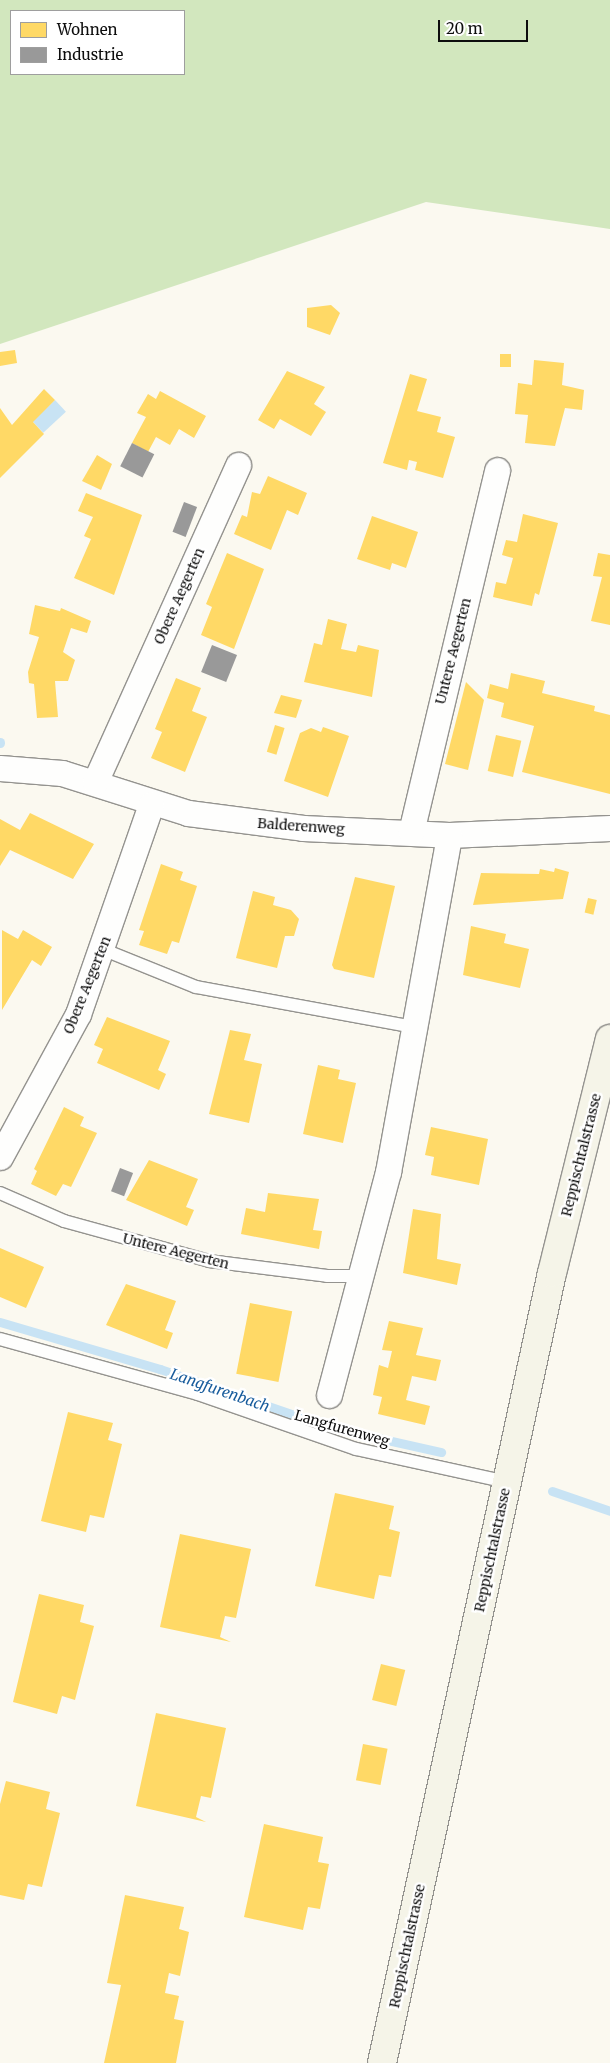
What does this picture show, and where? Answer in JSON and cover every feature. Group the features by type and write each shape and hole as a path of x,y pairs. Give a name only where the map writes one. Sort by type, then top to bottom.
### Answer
{"main road":[{"name":"Reppischtalstrasse","path":"382,2063 578,1160 610,1039"}],"street":[{"name":"Obere Aegerten","path":"95,782 238,465"},
{"name":"Untere Aegerten","path":"411,832 497,470"},
{"name":"Balderenweg","path":"0,768 35,768 95,782 151,804 244,822 449,835 610,828"},
{"name":"Obere Aegerten","path":"0,1157 74,1022 102,950 151,804"},
{"path":"329,1395 388,1172 449,835"}],"lane":[{"path":"102,950 196,987 415,1027"},
{"name":"Untere Aegerten","path":"0,1193 64,1221 209,1261 327,1276 360,1276"},
{"name":"Langfurenweg","path":"0,1339 198,1394 356,1449 507,1482"}],"green space":[{"path":"0,0 610,0 610,229 426,202 0,344"}],"water":[{"path":"55,400 66,412 43,433 32,421"}],"building: Wohnen":[{"path":"331,305 340,313 330,335 307,327 307,308"},
{"path":"15,350 17,363 0,366 0,352"},
{"path":"500,354 511,354 511,367 500,367"},
{"path":"534,360 564,363 562,385 584,390 582,410 565,408 555,446 525,443 528,415 515,414 518,383 532,385"},
{"path":"287,371 325,387 314,404 326,412 311,436 280,419 274,429 258,420"},
{"path":"410,374 427,379 417,411 441,417 437,432 455,437 443,478 415,470 417,462 409,460 407,470 383,463"},
{"path":"44,389 55,400 33,422 44,434 0,478 0,408 12,425"},
{"path":"160,391 206,416 194,438 179,429 170,445 156,437 148,452 132,443 146,417 137,413 148,394 156,399"},
{"path":"97,455 112,464 101,490 82,481"},
{"path":"268,476 307,493 298,515 287,510 271,550 234,534 242,515 247,517 252,492 260,494"},
{"path":"86,493 142,515 114,595 74,578 91,539 84,536 93,517 78,511"},
{"path":"523,514 558,523 539,595 535,593 532,606 493,597 496,582 506,584 513,558 502,555 506,540 517,542"},
{"path":"372,516 418,532 406,568 392,563 390,570 357,559"},
{"path":"227,553 264,569 234,649 201,635 212,607 206,604"},
{"path":"598,553 610,555 610,625 591,621 602,577 593,576"},
{"path":"35,605 60,611 61,608 91,621 87,633 71,628 63,652 75,660 68,681 55,681 58,717 37,718 34,684 29,683 28,672 39,637 29,634"},
{"path":"328,619 347,624 341,649 356,652 358,645 379,650 372,697 304,682 314,643 322,645"},
{"path":"511,673 545,681 542,693 595,706 594,711 610,715 610,794 522,772 534,726 501,717 504,703 487,698 490,684 508,689"},
{"path":"176,678 201,688 192,711 207,717 185,772 151,758 162,732 155,729"},
{"path":"466,682 484,700 468,770 445,764"},
{"path":"281,695 302,700 296,718 274,713"},
{"path":"275,725 285,728 276,755 267,752"},
{"path":"323,727 349,736 328,797 284,781 300,733 311,728 321,732"},
{"path":"496,735 521,741 513,777 488,771"},
{"path":"30,813 94,844 73,879 10,850 0,866 0,819 20,830"},
{"path":"161,864 183,872 180,880 197,886 179,943 172,941 167,954 139,945 144,931 139,930"},
{"path":"555,868 569,872 563,899 473,905 481,873 539,874 540,869 554,872"},
{"path":"355,877 395,886 374,978 334,969 332,965"},
{"path":"253,891 275,897 273,905 291,910 299,919 294,936 285,936 277,968 236,958"},
{"path":"588,898 597,900 593,915 585,913"},
{"path":"471,926 506,934 504,943 529,949 520,988 463,975"},
{"path":"2,930 18,939 23,930 52,947 41,966 32,960 2,1010"},
{"path":"107,1017 170,1041 158,1070 166,1074 159,1090 97,1063 103,1049 94,1045"},
{"path":"230,1030 251,1034 244,1060 262,1064 249,1123 209,1114"},
{"path":"318,1065 340,1070 338,1079 356,1083 343,1143 303,1134"},
{"path":"64,1107 84,1117 80,1126 97,1133 71,1187 63,1184 56,1196 31,1184 37,1171 34,1169"},
{"path":"431,1127 488,1139 479,1185 431,1175 434,1157 425,1155"},
{"path":"149,1160 198,1179 186,1207 194,1210 187,1226 126,1200"},
{"path":"268,1193 319,1199 313,1230 322,1231 319,1249 241,1234 246,1208 265,1212"},
{"path":"413,1209 441,1214 437,1259 461,1264 457,1285 403,1273"},
{"path":"0,1248 44,1267 26,1308 0,1297"},
{"path":"126,1284 176,1301 165,1330 173,1333 167,1349 106,1325"},
{"path":"250,1303 292,1311 278,1382 236,1374"},
{"path":"389,1321 423,1328 416,1355 441,1360 436,1381 412,1376 406,1400 430,1406 425,1425 378,1414 382,1397 373,1395 379,1365 388,1368 392,1351 382,1350"},
{"path":"68,1412 113,1423 108,1440 122,1444 104,1518 90,1515 86,1532 41,1521"},
{"path":"335,1493 394,1506 389,1529 400,1532 391,1577 379,1575 374,1599 315,1586"},
{"path":"180,1534 251,1549 236,1618 225,1616 220,1637 231,1642 160,1627"},
{"path":"39,1594 84,1605 80,1622 94,1626 75,1700 62,1696 57,1714 13,1702"},
{"path":"381,1664 405,1670 396,1706 372,1700"},
{"path":"156,1713 226,1728 211,1798 201,1796 196,1817 206,1822 136,1806"},
{"path":"363,1744 388,1749 380,1785 356,1780"},
{"path":"6,1781 50,1792 46,1809 60,1813 42,1887 28,1884 24,1900 0,1895 0,1804"},
{"path":"264,1824 323,1837 318,1862 329,1864 320,1909 308,1907 303,1930 244,1917"},
{"path":"125,1895 184,1907 179,1929 189,1932 180,1976 169,1973 165,1993 179,1996 174,2019 184,2021 176,2063 104,2063 121,1985 107,1983"}],"building: Industrie":[{"path":"132,443 154,454 142,478 120,466"},
{"path":"184,502 197,507 186,537 173,532"},
{"path":"212,645 237,655 226,682 201,672"},
{"path":"120,1168 133,1173 124,1196 111,1191"}],"waterway":[{"name":"Langfurenbach","path":"0,1322 160,1369 329,1427 441,1452"},
{"name":"Langfurenbach","path":"552,1491 610,1511"}]}
